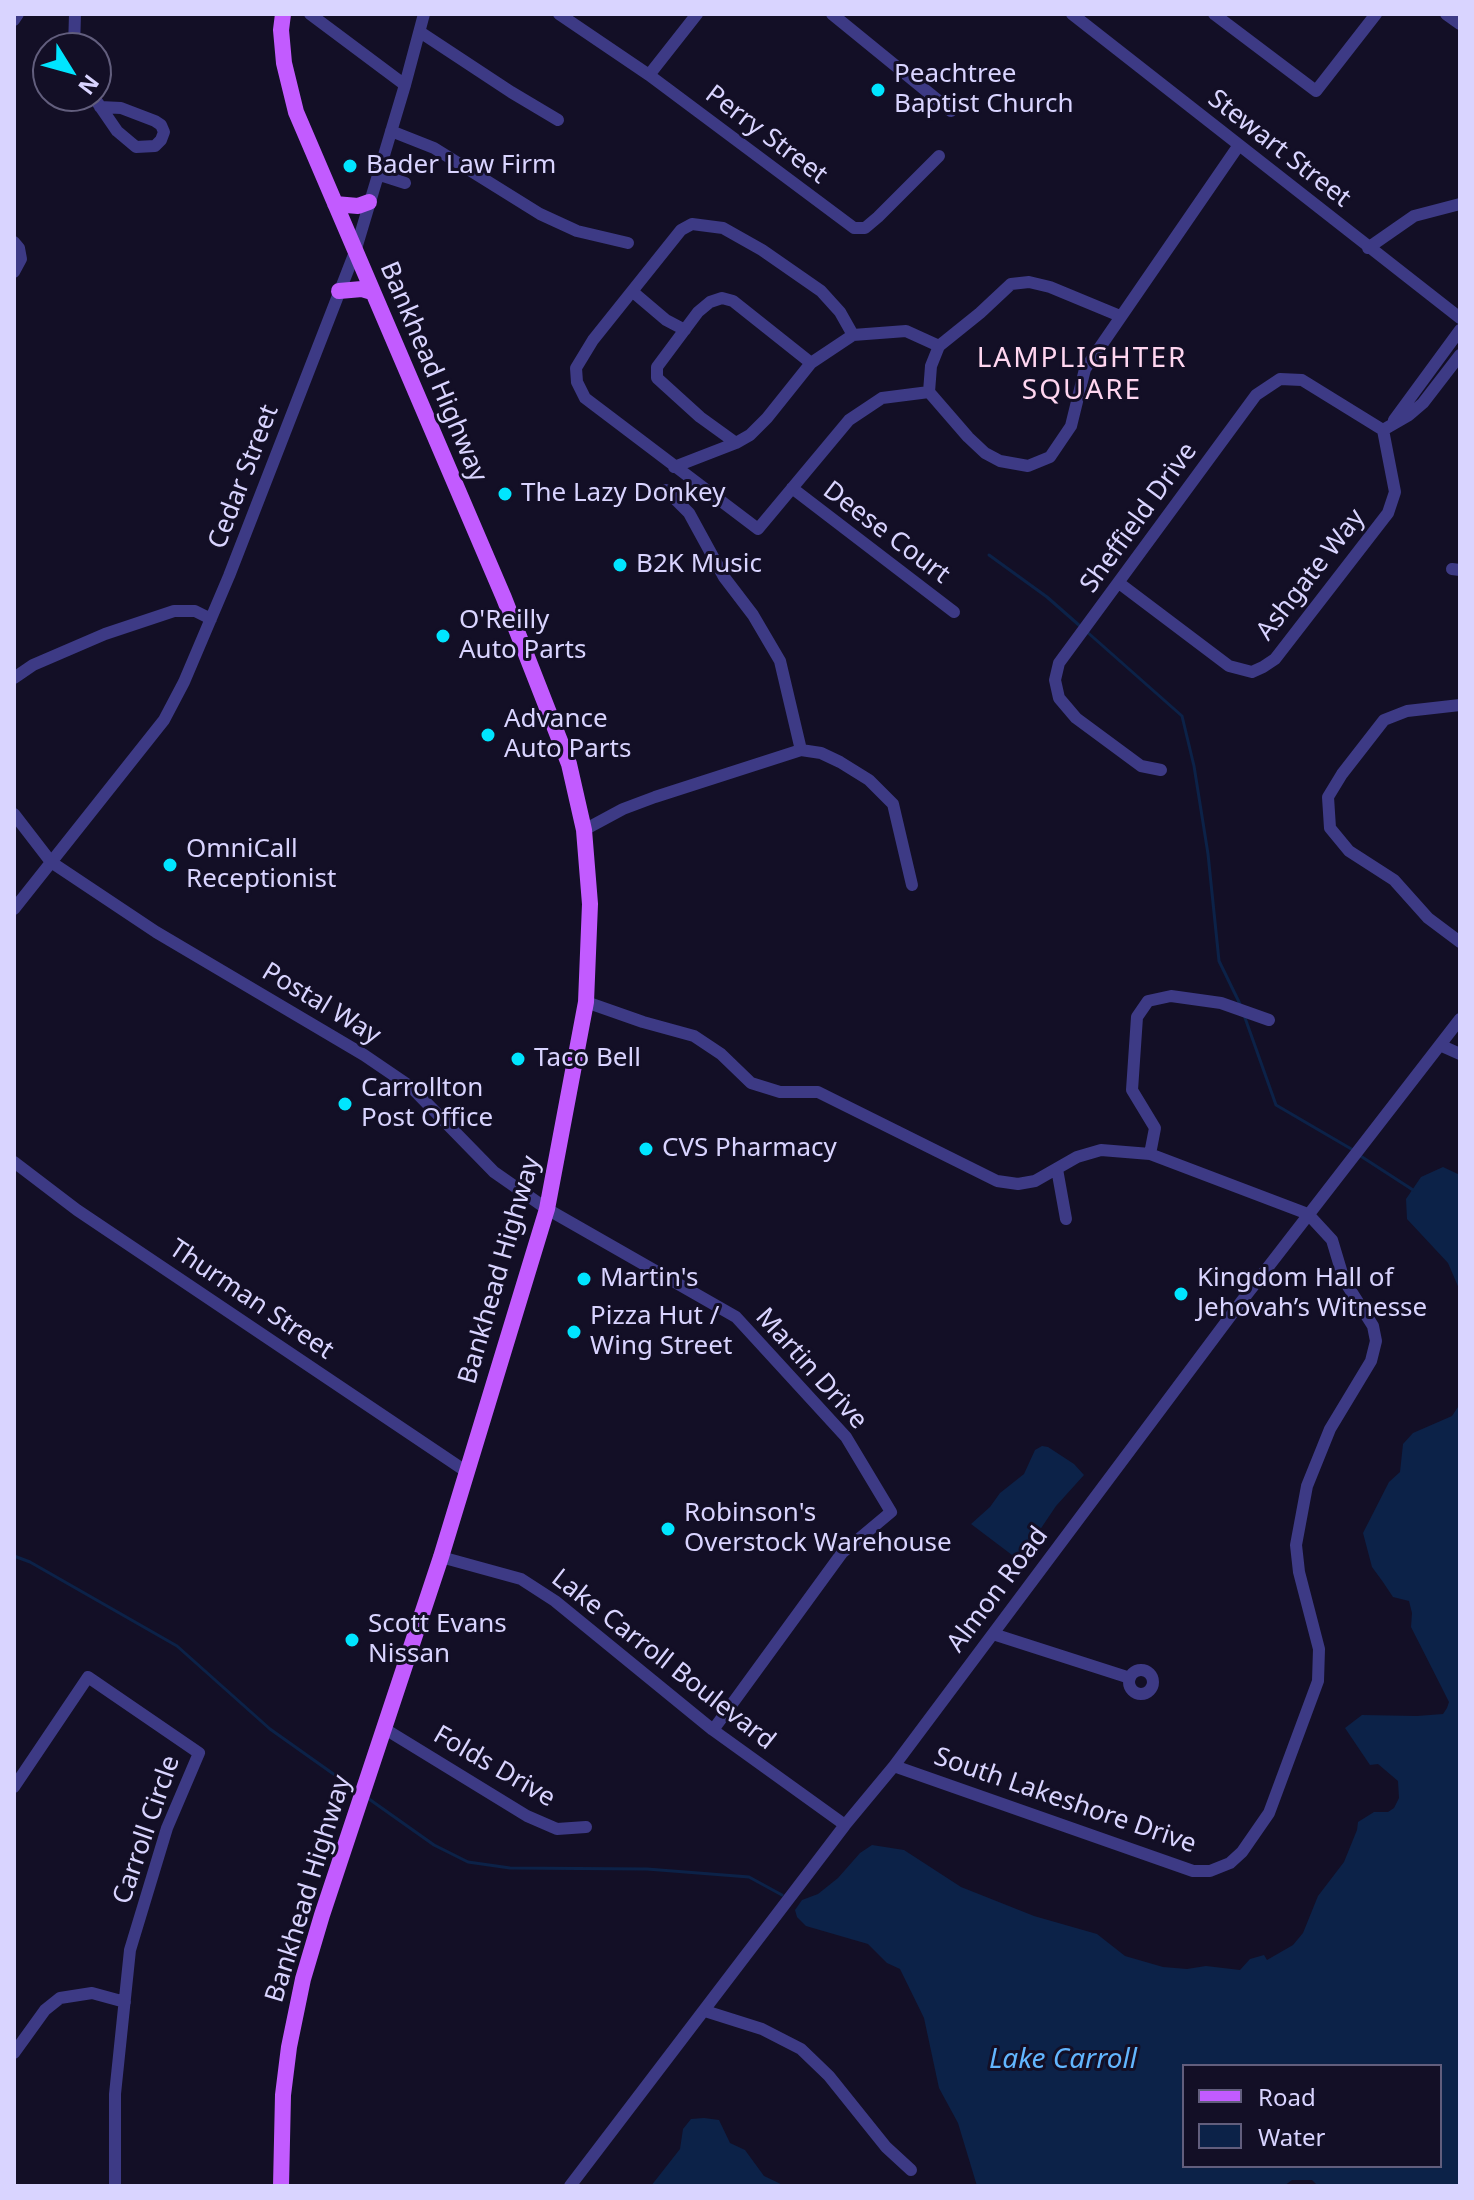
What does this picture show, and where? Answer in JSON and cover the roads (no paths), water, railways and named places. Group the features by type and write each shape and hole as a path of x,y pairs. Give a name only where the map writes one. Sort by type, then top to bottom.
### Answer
{"main road":[{"name":"Bankhead Highway","path":"281,2186 283,2095 300,1993 318,1927 441,1557 547,1209 586,1002 590,904 584,830 569,764 539,684 296,112 284,63 283,14"},
{"path":"335,204 358,206 369,202"},
{"path":"339,291 362,289 372,292"}],"street":[{"path":"14,20 18,14"},
{"path":"310,14 405,85"},
{"name":"Cedar Street","path":"14,909 164,720 211,619 355,252 424,14"},
{"name":"Perry Street","path":"559,14 649,75 854,228 865,228 878,217 939,156"},
{"path":"649,75 697,14"},
{"path":"832,14 951,111"},
{"name":"Stewart Street","path":"1072,14 1460,318"},
{"path":"1214,14 1316,91 1376,14"},
{"path":"1446,14 1460,24"},
{"path":"420,32 558,120"},
{"path":"96,101 155,121 164,132 161,140 155,146 136,147 117,131 96,101"},
{"path":"391,131 434,148 540,214 577,231 628,243"},
{"path":"1120,316 1050,287 1029,282 1011,284 939,346 931,366 929,392 985,453 1000,461 1028,466 1050,457 1071,426 1085,369 1239,145"},
{"path":"377,174 405,183"},
{"path":"1368,248 1414,216 1460,204"},
{"path":"853,335 840,312 821,291 762,250 723,228 692,224 681,230 593,340 576,368 577,382 585,398 758,529 849,420 882,398 929,392"},
{"path":"14,242 21,259 14,272"},
{"path":"633,292 666,320 685,330"},
{"path":"736,443 700,417 657,378 657,367 698,312 710,302 722,298 733,301 811,363"},
{"path":"1388,426 1460,330"},
{"path":"674,467 750,435 811,363 853,335 906,331 939,346"},
{"path":"1388,426 1423,403 1460,355"},
{"name":"Sheffield Drive","path":"1161,770 1141,766 1076,718 1059,698 1055,680 1059,663 1256,395 1280,379 1302,380 1388,426"},
{"name":"Ashgate Way","path":"1119,583 1229,666 1252,672 1263,667 1275,659 1388,513 1395,492 1388,426"},
{"name":"Deese Court","path":"792,488 954,612"},
{"path":"670,494 689,513 724,577 753,615 780,661 801,750"},
{"path":"14,678 33,665 105,634 174,611 195,611 211,619"},
{"path":"1460,705 1407,711 1384,720 1328,797 1330,828 1349,851 1394,880 1428,918 1460,942"},
{"path":"584,830 623,809 655,797 801,750 821,753 869,780 893,804 903,836 912,885"},
{"name":"Postal Way","path":"14,814 51,862 156,932 402,1080 450,1124 494,1172 547,1209"},
{"path":"1150,1154 1155,1128 1132,1090 1137,1017 1148,1001 1171,996 1209,1001 1269,1020"},
{"path":"586,1002 694,1036 721,1054 751,1083 780,1092 818,1092 997,1181 1026,1183 1077,1157 1101,1150 1150,1154 1308,1214"},
{"name":"Almon Road","path":"570,2186 845,1825 894,1766 1308,1214 1442,1046 1460,1019"},
{"path":"1442,1046 1460,1054"},
{"name":"Thurman Street","path":"14,1162 77,1210 467,1472"},
{"path":"1057,1169 1066,1219"},
{"name":"Martin Drive","path":"547,1209 736,1317 846,1437 891,1512 842,1553 713,1730"},
{"name":"South Lakeshore Drive","path":"894,1766 1193,1871 1210,1871 1230,1863 1253,1840 1269,1813 1318,1681 1319,1649 1299,1572 1296,1545 1307,1486 1330,1429 1371,1361 1376,1341 1373,1326 1344,1280 1332,1240 1308,1214"},
{"name":"Lake Carroll Boulevard","path":"441,1557 521,1579 555,1601 713,1730 845,1825"},
{"path":"993,1634 1130,1678"},
{"name":"Carroll Circle","path":"14,1787 88,1677 199,1753 167,1828 130,1950 115,2094 115,2186"},
{"name":"Folds Drive","path":"385,1729 527,1816 557,1829 586,1827"},
{"path":"14,2053 45,2010 60,1998 92,1993 125,2002"},
{"path":"705,2011 762,2029 801,2049 829,2076 886,2147 911,2170"}],"water":[{"path":"1443,1167 1460,1175 1460,1291 1448,1263 1407,1219 1406,1199 1421,1177"},
{"name":"Lake Carroll","path":"1460,1404 1460,2186 1318,2186 1312,2180 1292,2180 1284,2186 977,2186 958,2123 939,2088 924,2018 900,1969 887,1963 868,1944 806,1926 795,1910 802,1900 818,1894 838,1878 860,1853 872,1845 904,1850 961,1887 1034,1916 1097,1934 1125,1956 1163,1967 1187,1969 1206,1966 1240,1970 1250,1959 1264,1955 1267,1960 1293,1945 1303,1933 1318,1896 1344,1862 1358,1822 1374,1812 1388,1812 1399,1798 1398,1781 1378,1764 1370,1765 1345,1728 1362,1715 1443,1714 1449,1702 1411,1627 1409,1601 1393,1597 1372,1567 1363,1533 1389,1482 1400,1472 1403,1444 1413,1433 1452,1416"},
{"path":"1042,1446 1074,1464 1084,1475 1056,1506 1023,1555 1016,1558 971,1524 1000,1493 1024,1474 1035,1450"},
{"path":"691,2119 719,2120 730,2143 745,2150 764,2176 785,2186 651,2186 680,2149 683,2129"}],"waterway":[{"path":"989,555 1047,597 1080,626"},
{"path":"1086,631 1182,716 1194,766 1208,854 1219,961 1240,1004"},
{"path":"1244,1015 1276,1105 1353,1150"},
{"path":"1359,1155 1413,1190"},
{"path":"14,1556 30,1562 177,1646 270,1729 356,1790"},
{"path":"369,1799 434,1845 468,1862 510,1868 647,1869 749,1877 782,1895"}],"place":[{"name":"Peachtree Baptist Church","path":"878,90"},
{"name":"Bader Law Firm","path":"350,166"},
{"name":"The Lazy Donkey","path":"505,494"},
{"name":"B2K Music","path":"620,565"},
{"name":"O'Reilly Auto Parts","path":"443,636"},
{"name":"Advance Auto Parts","path":"488,735"},
{"name":"OmniCall Receptionist","path":"170,865"},
{"name":"Taco Bell","path":"518,1059"},
{"name":"Carrollton Post Office","path":"345,1104"},
{"name":"CVS Pharmacy","path":"646,1149"},
{"name":"Martin's","path":"584,1279"},
{"name":"Kingdom Hall of Jehovah’s Witnesse","path":"1181,1294"},
{"name":"Pizza Hut / Wing Street","path":"574,1332"},
{"name":"Robinson's Overstock Warehouse","path":"668,1529"},
{"name":"Scott Evans Nissan","path":"352,1640"}],"district":[{"name":"LAMPLIGHTER SQUARE","path":"1082,375"}]}
